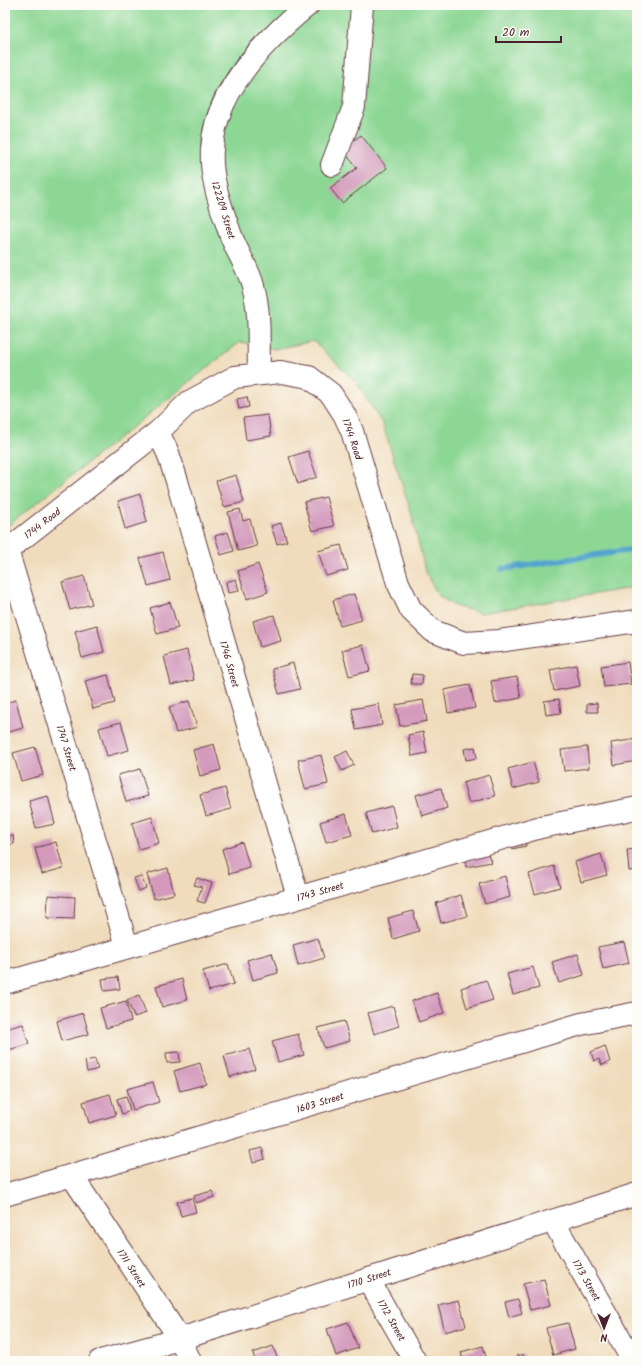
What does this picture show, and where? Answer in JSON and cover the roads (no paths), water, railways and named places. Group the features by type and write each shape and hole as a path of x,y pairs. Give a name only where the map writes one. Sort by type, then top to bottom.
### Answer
{"street":[{"name":"122209 Street","path":"259,373 258,309 254,291 230,234 217,192 212,150 219,111 247,64 285,24 308,5"},
{"path":"332,164 354,107 362,5"},
{"name":"1744 Road","path":"6,551 158,432 189,402 235,377 259,373 281,372 309,377 331,394 344,414 352,431 398,583 411,610 433,631 464,643 499,641 637,621"},
{"name":"1746 Street","path":"158,432 168,453 177,481 298,897"},
{"name":"1747 Street","path":"6,551 127,946"},
{"name":"1743 Street","path":"5,983 127,946 541,827 637,808"},
{"name":"1603 Street","path":"5,1196 581,1024 637,1013"},
{"name":"1711 Street","path":"72,1176 180,1339 190,1361"},
{"name":"1710 Street","path":"100,1361 180,1339 368,1278 637,1194"},
{"name":"1713 Street","path":"553,1221 633,1361"},
{"name":"1712 Street","path":"368,1278 415,1361"}],"waterway":[{"path":"502,569 637,549"}]}
